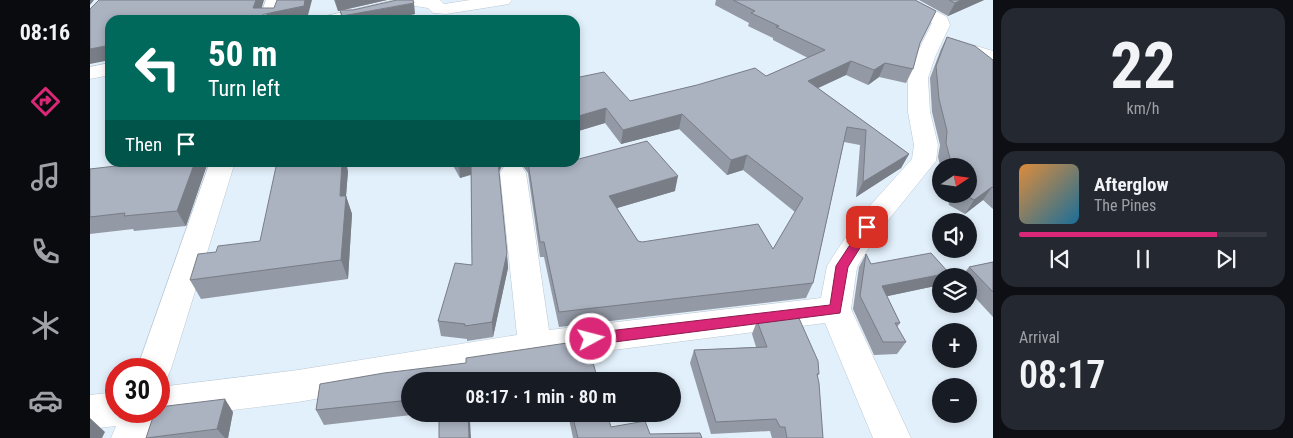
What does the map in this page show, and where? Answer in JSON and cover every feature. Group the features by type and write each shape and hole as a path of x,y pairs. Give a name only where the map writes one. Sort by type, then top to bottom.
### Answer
{"street":[{"path":"270,15 275,0"},
{"path":"354,15 417,1 433,3 439,8 446,9 503,0"},
{"path":"892,438 836,309 842,266 867,227 924,161 926,145 919,112 918,78 933,39 942,25 941,21 902,0"},
{"path":"933,39 993,58"},
{"path":"90,73 105,70"},
{"path":"158,358 221,167"},
{"path":"513,173 535,346"},
{"path":"170,403 298,386 535,346 836,309"},
{"path":"90,412 105,410"},
{"path":"130,438 136,423"}],"building":[{"path":"99,0 256,0 253,8 274,8 277,0 305,0 304,6 263,15 105,15 105,46 90,49 90,9"},
{"path":"397,0 413,0 414,3 348,15 342,15 340,10 353,10"},
{"path":"733,0 915,0 936,11 920,43 913,69 885,63 874,70 851,61 808,81 909,154 863,182 866,130 847,127 813,283 559,312 544,242 540,242 529,167 580,167 580,159 647,141 678,176 609,196 638,241 642,242 758,224 773,249 803,198 747,155 731,160 682,114 623,130 606,108 580,116 580,77 604,72 630,101 697,85 755,68 766,76 825,50 751,13 755,11"},
{"path":"949,0 961,0 955,3"},
{"path":"947,37 975,46 993,60 993,188 978,197 978,158 950,158 946,143 947,131 939,99 936,66"},
{"path":"107,167 193,167 177,211 124,216 125,213 90,217 90,169"},
{"path":"276,167 342,167 340,196 346,196 341,260 190,280 198,254 216,252 218,246 260,241"},
{"path":"471,167 498,167 507,253 492,322 465,326 465,324 438,321 455,263 472,265"},
{"path":"931,253 932,258 936,258 944,268 932,268 932,276 882,286 900,323 895,323 906,342 883,342 860,296 866,254 871,264"},
{"path":"993,262 993,292 977,275 977,268 969,267"},
{"path":"798,316 818,361 819,374 817,374 823,438 787,438 785,427 780,427 776,419 716,422 694,350 767,347 757,321"},
{"path":"587,340 596,372 401,372 401,401 316,410 320,384 384,373 466,363 466,358"},
{"path":"225,399 217,429 146,438 151,423 170,423 170,406"},
{"path":"439,422 468,422 469,438 439,438"},
{"path":"574,422 609,422 611,427 645,422 650,434 700,433 702,438 578,438"}],"route":[{"path":"591,339 836,309 842,266 867,227"}]}
